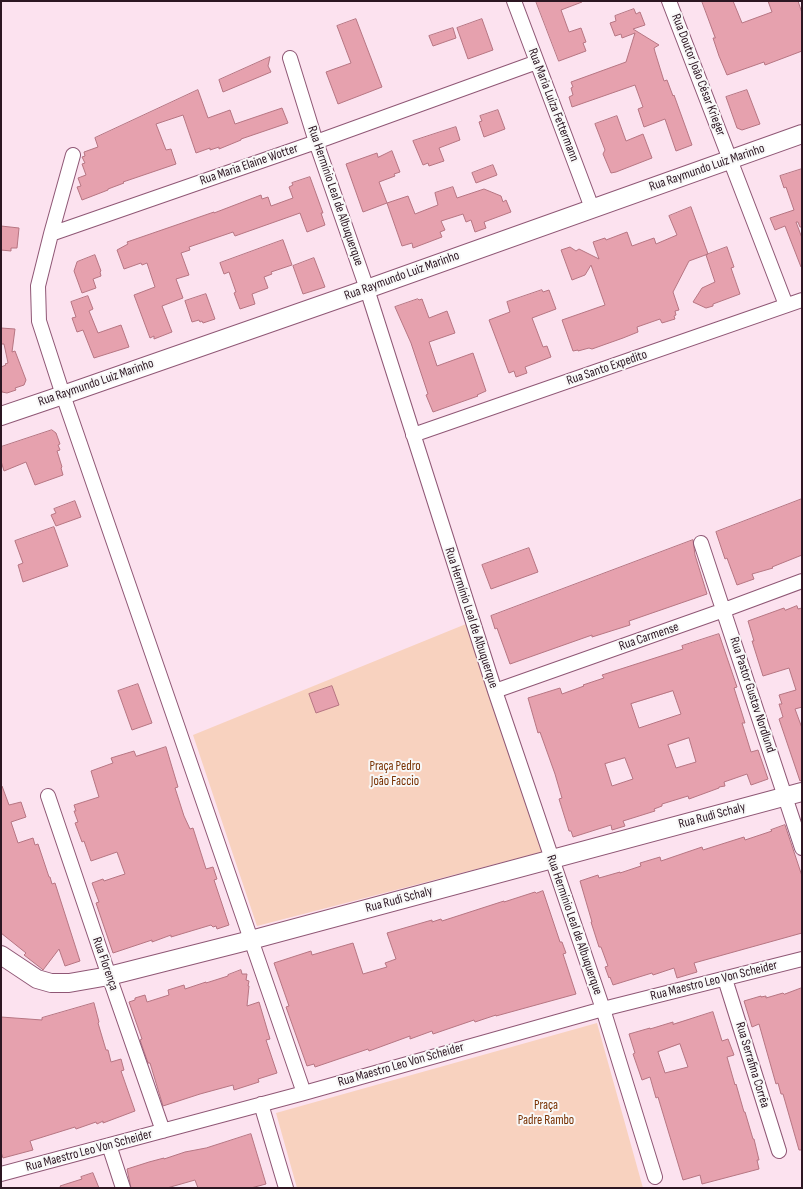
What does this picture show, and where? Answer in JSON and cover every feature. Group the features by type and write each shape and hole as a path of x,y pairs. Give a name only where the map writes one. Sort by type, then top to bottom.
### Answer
{"street":[{"name":"Rua Maria Luiza Fettermann","path":"514,1 592,208"},
{"name":"Rua Doutor João César Krieger","path":"669,1 786,305"},
{"name":"Rua Hermínio Leal de Albuquerque","path":"290,58 316,142 367,289 412,435 495,691 603,1009 655,1177"},
{"name":"Rua Maria Elaine Wotter","path":"51,234 316,142 537,62"},
{"name":"Rua Raymundo Luiz Marinho","path":"1,416 367,289 802,134"},
{"path":"73,155 38,286 39,321 63,395 304,1092"},
{"name":"Rua Santo Expedito","path":"412,435 802,300"},
{"name":"Rua Pastor Gustav Nordlund","path":"702,543 724,610 794,794 802,848"},
{"name":"Rua Carmense","path":"495,691 802,581"},
{"name":"Rua Rudi Schaly","path":"1,955 37,979 51,983 69,983 109,976 251,940 794,794"},
{"name":"Rua Florença","path":"48,796 163,1131"},
{"name":"Rua Maestro Leo Von Scheider","path":"1,1174 163,1131 603,1009 802,960"},
{"name":"Rua Serrafina Corrêa","path":"725,979 779,1151"},
{"path":"261,1104 286,1188"},
{"path":"109,1145 123,1188"}],"green space":[{"name":"Praça Pedro João Faccio","path":"466,624 542,852 257,926 193,735"},
{"name":"Praça Padre Rambo","path":"597,1023 643,1188 297,1188 276,1113"}],"building":[{"path":"536,1 582,1 561,10 569,32 581,28 586,42 583,43 586,51 559,61"},
{"path":"702,1 733,1 742,23 772,12 768,1 798,1 802,13 802,51 765,65 764,62 727,75 719,56 713,38 715,38"},
{"path":"634,9 636,14 640,12 645,25 633,29 659,45 654,48 664,81 667,80 673,96 674,95 692,145 676,151 665,119 644,127 638,109 643,107 635,85 572,107 569,97 573,95 571,88 573,87 571,82 626,62 635,33 622,38 621,34 615,36 610,23 616,21 615,16"},
{"path":"356,19 382,87 338,104 326,72 351,63 337,26"},
{"path":"482,19 493,50 468,59 457,28"},
{"path":"453,28 456,38 433,46 429,36"},
{"path":"270,57 268,66 271,72 223,92 219,80"},
{"path":"198,90 208,118 230,110 235,124 282,108 288,123 241,139 219,149 219,147 210,150 210,148 196,153 183,115 156,124 166,150 171,149 176,164 123,182 124,183 82,200 77,187 81,186 78,178 86,175 82,164 85,163 82,157 85,156 84,152 98,147 95,138"},
{"path":"747,90 760,124 742,130 737,128 726,97"},
{"path":"498,110 505,129 484,137 479,122 482,121 480,116"},
{"path":"617,116 626,141 643,134 652,158 611,173 603,154 605,150 595,124"},
{"path":"456,127 460,140 439,148 444,161 429,166 428,163 423,165 413,141"},
{"path":"392,151 400,172 394,174 395,176 379,182 387,203 363,212 346,164 377,153 378,157"},
{"path":"493,165 497,175 476,183 472,173"},
{"path":"802,169 802,227 800,227 798,222 796,222 802,238 801,267 785,226 775,230 770,218 794,210 786,187 784,188 780,176"},
{"path":"310,177 323,213 321,213 325,225 307,232 300,213 235,236 233,232 189,247 190,250 181,253 189,275 176,279 183,298 162,306 172,332 154,339 154,336 150,338 134,295 155,287 147,263 142,265 141,263 124,269 117,250 128,244 127,242 214,213 261,195 262,199 268,197 271,206 293,198 289,187 293,185 292,183"},
{"path":"453,187 457,198 484,189 501,196 503,202 506,200 511,212 484,222 486,228 475,232 471,220 466,222 463,214 441,221 445,230 440,232 442,237 413,248 412,243 402,246 387,203 408,196 415,214 438,205 435,193"},
{"path":"691,207 708,254 689,261 673,292 679,310 675,311 675,319 662,323 660,319 637,327 638,332 623,338 592,349 589,348 573,351 562,320 605,305 591,265 585,275 572,280 561,250 570,247 576,251 579,249 599,259 593,242 605,238 606,240 627,232 632,246 654,238 656,244 677,235 669,216"},
{"path":"1,226 19,228 17,248 11,248 11,251 1,250"},
{"path":"283,240 292,265 271,272 272,274 264,277 268,288 252,294 255,304 240,309 229,272 224,274 220,263"},
{"path":"727,247 734,267 731,268 740,294 706,308 693,302 702,288 715,282 706,255"},
{"path":"95,255 101,271 101,276 93,279 96,288 82,293 74,271 77,262"},
{"path":"314,258 325,287 303,294 293,266"},
{"path":"542,290 543,292 549,290 556,309 532,318 543,347 547,346 551,357 525,367 527,373 516,377 514,371 509,373 489,320 510,312 507,302"},
{"path":"206,294 215,319 203,323 199,320 192,322 185,301"},
{"path":"88,296 93,309 89,311 98,333 121,325 129,347 94,358 83,330 77,332 72,318 76,317 71,302"},
{"path":"422,299 429,318 447,311 455,333 429,342 437,366 473,353 486,391 477,395 478,396 433,412 426,395 428,394 411,343 395,307"},
{"path":"1,328 15,329 12,352 15,351 26,380 24,385 7,393 2,392 1,388 1,367 8,363 4,344 1,344"},
{"path":"52,430 56,433 60,444 58,445 60,450 57,451 63,475 35,485 26,462 4,471 1,461 1,447"},
{"path":"802,499 802,555 772,567 773,568 752,574 754,579 737,585 727,558 725,559 716,532"},
{"path":"75,501 81,517 56,526 51,515 56,513 54,509"},
{"path":"54,527 68,566 23,582 18,565 23,563 15,541"},
{"path":"693,540 695,555 707,594 629,621 630,625 592,637 592,635 510,664 491,616"},
{"path":"529,548 538,572 491,589 482,565"},
{"path":"797,606 798,609 802,608 802,707 795,709 802,728 802,780 800,781 779,719 783,717 779,704 782,704 779,695 796,690 789,668 763,676 752,641 754,641 748,621 784,608 785,610"},
{"path":"719,634 737,687 734,688 745,723 742,723 751,752 758,750 768,779 751,785 747,774 724,782 725,786 689,799 688,796 662,804 662,806 654,809 655,811 623,821 625,826 612,830 611,825 573,837 571,831 569,831 559,799 562,798 555,774 540,732 538,733 528,698 560,688 562,694 604,678 602,675 683,649 682,646","holes":["673,691 681,714 639,728 631,704","689,738 696,762 676,768 668,745","625,758 633,779 612,786 605,764"]},
{"path":"138,684 152,723 132,730 118,691"},
{"path":"332,686 339,705 316,713 309,694"},
{"path":"166,747 178,787 175,788 184,816 190,829 193,828 206,869 213,867 217,879 214,880 229,925 217,929 216,926 213,927 211,925 171,937 171,935 152,942 152,940 113,953 96,903 99,902 92,883 103,879 104,881 125,874 117,852 91,861 84,841 82,842 75,823 78,822 74,811 76,811 74,805 99,797 91,771 113,763 111,758 134,751 136,756"},
{"path":"1,786 9,805 21,802 26,817 11,822 18,843 33,838 35,845 38,844 52,884 55,883 80,961 65,966 59,949 43,970 24,955 26,953 1,933"},
{"path":"785,825 802,876 802,933 694,963 697,972 677,978 674,968 613,985 605,967 608,966 601,947 599,947 580,881 598,875 599,878 620,873 641,866 640,863 660,857 661,861 702,847 703,850 744,837 745,840"},
{"path":"543,891 560,942 562,942 566,953 563,954 576,994 475,1022 474,1020 433,1034 432,1031 410,1039 410,1036 369,1051 368,1049 315,1067 314,1064 307,1066 286,1007 289,1006 274,963 311,951 312,955 353,943 363,974 387,967 385,963 396,959 387,933 432,920 432,922 441,919 442,921 504,901"},
{"path":"241,970 242,974 247,974 246,980 249,981 247,1006 259,1002 270,1039 266,1040 277,1073 258,1079 259,1082 234,1090 233,1085 163,1106 150,1063 148,1063 140,1040 142,1039 129,1002 135,1000 135,998 145,995 147,1002 169,995 168,990 184,985 185,989 228,976"},
{"path":"802,988 802,1150 799,1150 783,1094 781,1094 778,1083 776,1084 759,1024 752,1027 744,1001 761,996 766,996 766,998 784,994"},
{"path":"94,1003 106,1050 108,1050 111,1062 121,1059 124,1070 121,1071 135,1111 103,1123 103,1121 97,1124 96,1122 76,1129 75,1127 30,1141 33,1150 3,1158 1,1152 1,1017 42,1020 42,1018"},
{"path":"713,1012 722,1041 728,1039 734,1055 727,1057 754,1139 759,1160 757,1160 759,1169 702,1184 700,1175 683,1180 658,1097 656,1098 650,1077 642,1080 633,1054 635,1053 629,1034 673,1022 673,1024","holes":["680,1044 688,1067 665,1073 658,1052"]},
{"path":"251,1134 266,1184 251,1188 198,1188 195,1180 167,1188 131,1188 127,1169 185,1152 206,1148"},
{"path":"93,1173 99,1188 61,1188 60,1186 82,1179 81,1177"}]}
